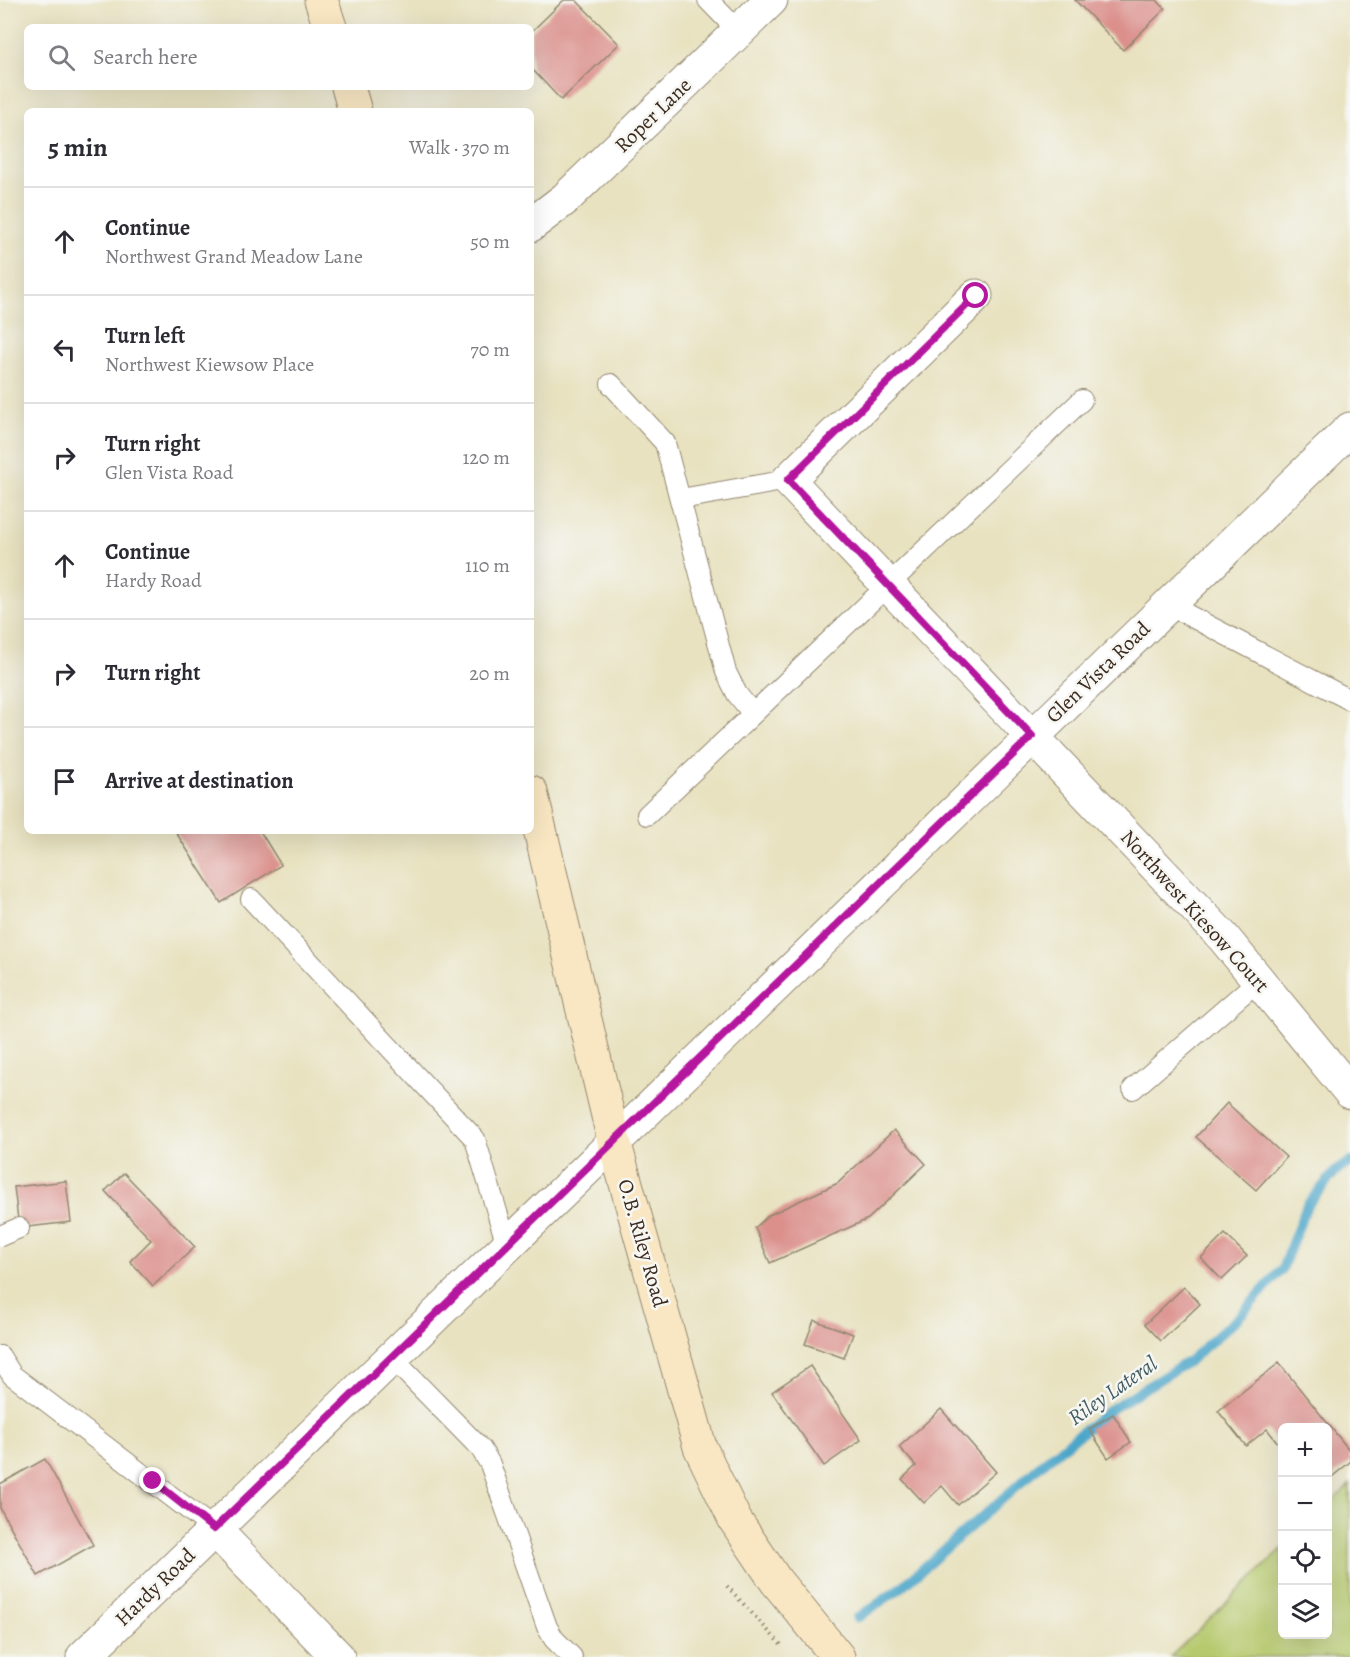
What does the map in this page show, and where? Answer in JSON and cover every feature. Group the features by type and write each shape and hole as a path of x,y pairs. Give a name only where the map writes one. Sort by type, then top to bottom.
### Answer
{"street":[{"path":"321,0 329,24"},
{"name":"Roper Lane","path":"534,223 565,199 771,0"},
{"path":"349,90 354,108"},
{"path":"788,480 976,296"},
{"name":"Glen Vista Road","path":"614,1141 1350,429"},
{"name":"Northwest Kiesow Court","path":"788,480 1223,937 1260,979 1350,1092"},
{"name":"O.B. Riley Road","path":"534,805 614,1141 700,1447 735,1520 776,1581 838,1657"},
{"name":"Hardy Road","path":"83,1657 614,1141"},
{"path":"214,1529 338,1657"}],"lane":[{"path":"708,0 739,32"},
{"path":"611,384 665,443 726,672 736,694 753,714"},
{"path":"647,815 1082,400"},
{"path":"681,499 788,480"},
{"path":"1169,605 1350,700"},
{"path":"251,899 476,1139 507,1245"},
{"path":"1133,1089 1260,979"},
{"path":"0,1236 19,1228"},
{"path":"0,1356 12,1375 214,1529"},
{"path":"392,1358 481,1449 490,1464 547,1627 554,1639 572,1657"}],"path":[{"path":"727,1586 786,1650"}],"green space":[{"path":"1350,1484 1350,1657 1170,1657 1278,1553 1278,1639 1332,1639 1332,1502"}],"building":[{"path":"564,0 576,0 619,44 561,100 534,71 534,29"},
{"path":"1075,0 1157,0 1165,9 1123,50"},
{"path":"177,834 262,834 281,865 221,903"},
{"path":"1227,1103 1286,1157 1256,1190 1196,1137"},
{"path":"894,1130 926,1164 868,1219 770,1263 755,1228 769,1215 838,1183"},
{"path":"124,1173 195,1247 153,1286 130,1261 151,1240 105,1191"},
{"path":"66,1181 71,1222 19,1228 14,1187"},
{"path":"1225,1234 1247,1256 1222,1280 1201,1258"},
{"path":"1184,1287 1200,1304 1161,1341 1145,1324"},
{"path":"814,1320 853,1334 844,1358 805,1344"},
{"path":"1279,1363 1327,1423 1278,1423 1278,1443 1267,1429 1246,1446 1218,1411"},
{"path":"810,1366 861,1440 824,1466 772,1392"},
{"path":"941,1409 996,1472 958,1505 942,1486 924,1503 902,1479 916,1466 899,1447"},
{"path":"1113,1414 1131,1442 1108,1458 1089,1429"},
{"path":"1332,1429 1350,1451 1350,1462 1332,1477"},
{"path":"45,1459 93,1545 38,1576 0,1508 0,1484"}],"waterway":[{"name":"Riley Lateral","path":"857,1618 902,1587 1043,1463 1111,1409 1189,1361 1239,1317 1282,1269 1307,1205 1336,1171 1350,1162"}],"route":[{"path":"153,1481 214,1529 1032,736 788,480 976,296"}]}
